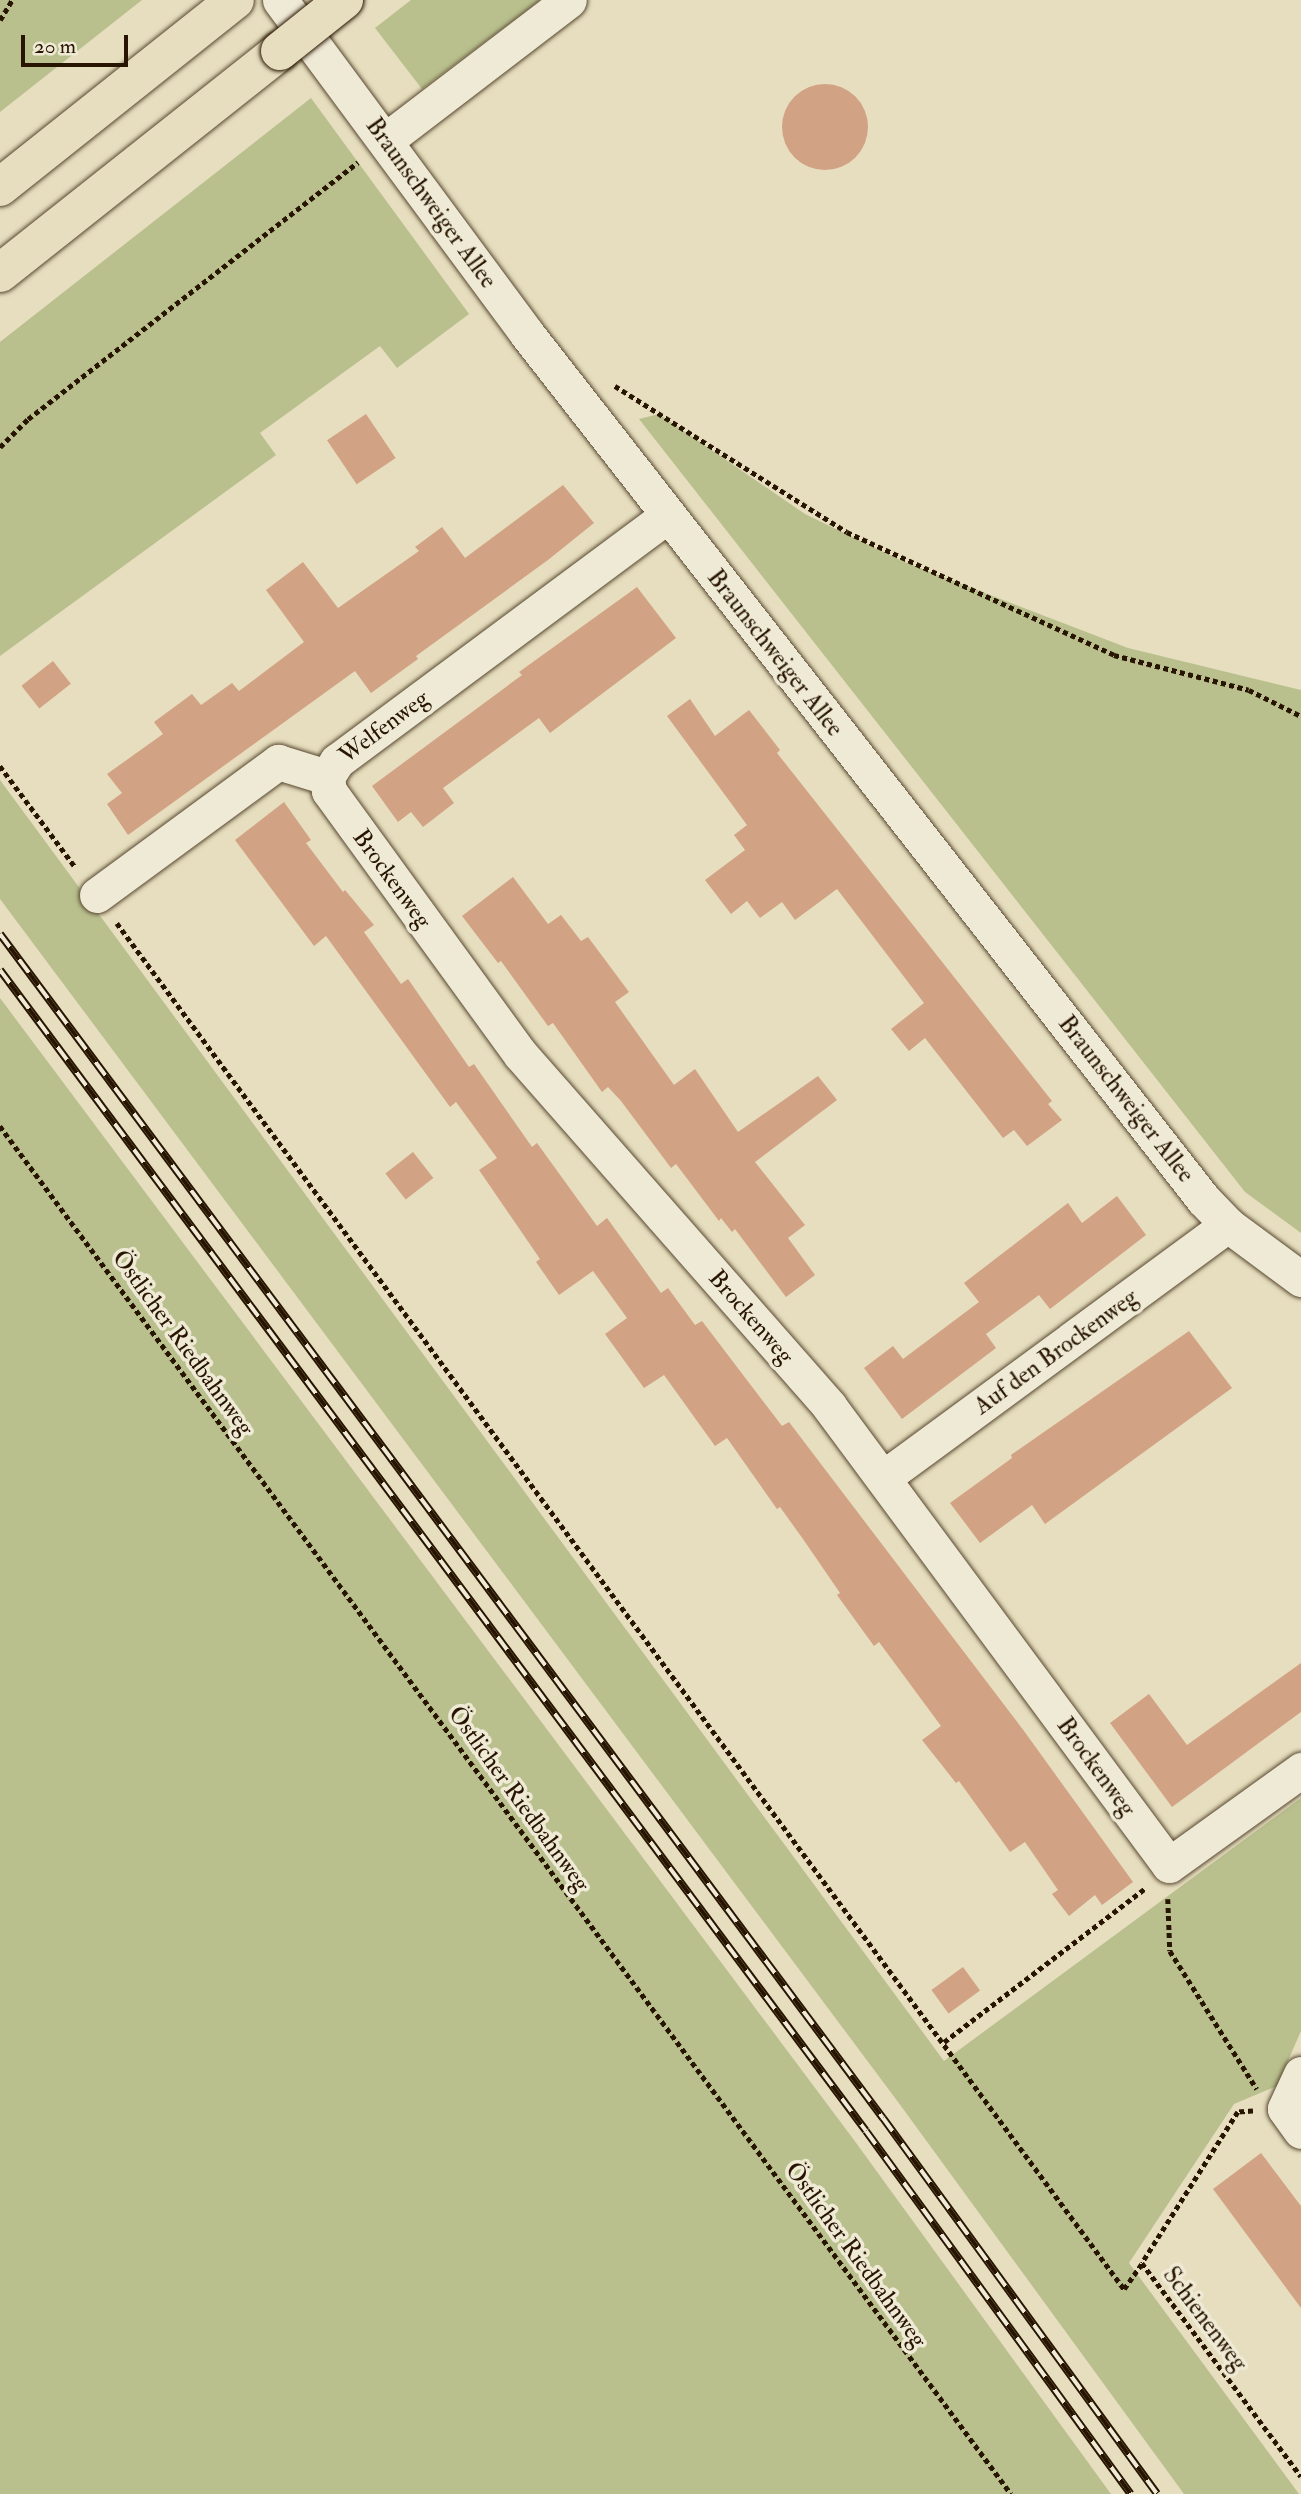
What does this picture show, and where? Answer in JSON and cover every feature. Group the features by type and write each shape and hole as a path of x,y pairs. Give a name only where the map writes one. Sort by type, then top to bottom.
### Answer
{"highway":[{"path":"0,187 235,0"},
{"path":"0,273 344,0"}],"street":[{"name":"Braunschweiger Allee","path":"280,0 377,148 527,334 1196,1190 1228,1225 1301,1279"},
{"path":"377,148 569,0"},
{"name":"Welfenweg","path":"97,895 278,762 327,777 337,761 667,516"},
{"name":"Brockenweg","path":"327,777 329,791 521,1055 829,1406 883,1478 1161,1884"},
{"name":"Auf den Brockenweg","path":"883,1478 1228,1225"},
{"path":"1161,1884 1301,1770"},
{"path":"1293,2120 1301,2074"}],"path":[{"path":"0,20 12,0"},
{"path":"0,447 28,419 377,148"},
{"path":"603,379 847,532 1114,655 1249,690 1301,716"},
{"path":"0,766 1124,2289 1142,2263"},
{"name":"Östlicher Riedbahnweg","path":"0,1126 1011,2494"},
{"path":"944,2042 1161,1884 1170,1951 1261,2096 1293,2120"},
{"name":"Schienenweg","path":"1293,2120 1238,2112 1142,2263 1301,2476"}],"green space":[{"path":"0,0 142,0 0,112"},
{"path":"411,0 540,0 422,89 375,28"},
{"path":"311,98 469,314 397,368 380,346 260,433 276,455 0,656 0,342"},
{"path":"659,414 805,514 902,561 1128,648 1301,690 1301,1233 1245,1192 639,419"},
{"path":"0,780 944,2061 1301,1798 1301,2031 1277,2086 1234,2104 1129,2263 1299,2494 1184,2494 901,2106 0,899"},
{"path":"0,998 854,2140 1111,2494 0,2494"}],"building":[{"path":"825,84 841,88 855,97 864,111 868,127 864,143 855,157 841,166 825,170 809,166 795,157 786,143 782,127 786,111 795,97 809,88"},
{"path":"366,414 396,458 357,484 327,440"},
{"path":"563,485 594,523 548,560 416,656 418,659 371,693 355,671 128,835 107,804 122,793 107,774 163,734 154,722 192,694 201,705 232,683 239,691 304,642 266,590 303,562 338,608 419,551 415,547 442,527 465,558"},
{"path":"637,587 676,638 550,733 539,718 443,788 454,803 423,827 411,812 398,822 372,786 522,675 519,672"},
{"path":"53,661 71,684 39,708 21,686"},
{"path":"690,699 715,736 749,710 780,750 777,753 1052,1101 1048,1104 1062,1120 1027,1146 1014,1130 1003,1138 925,1038 909,1051 891,1029 924,1003 837,889 795,920 782,902 760,918 747,901 731,914 705,880 745,850 734,835 747,825 667,716"},
{"path":"284,802 311,840 306,843 343,892 345,890 374,925 364,932 401,984 408,979 469,1067 474,1064 532,1147 537,1143 597,1226 607,1218 661,1293 668,1288 695,1325 702,1321 782,1426 789,1422 1024,1731 1133,1882 1102,1905 1095,1895 1069,1916 1052,1894 1058,1890 1025,1842 1010,1852 959,1781 956,1783 922,1740 941,1726 879,1642 874,1646 837,1595 840,1593 803,1539 780,1507 777,1509 727,1438 715,1446 664,1375 644,1388 605,1334 627,1318 593,1271 559,1295 536,1262 540,1259 479,1170 497,1158 456,1102 450,1107 326,936 314,946 235,840"},
{"path":"513,877 548,924 561,915 581,941 588,937 629,992 615,1002 674,1085 695,1069 738,1132 818,1076 837,1100 755,1162 805,1225 788,1238 815,1275 786,1297 735,1229 732,1232 721,1218 719,1221 676,1164 671,1168 621,1101 608,1087 602,1092 553,1023 548,1026 501,961 498,963 462,916"},
{"path":"413,1152 433,1178 406,1200 385,1174"},
{"path":"1117,1196 1146,1235 1050,1309 1039,1295 986,1334 996,1348 902,1419 864,1368 893,1346 903,1359 979,1302 964,1283 1068,1203 1082,1223"},
{"path":"1189,1331 1232,1388 1045,1524 1032,1505 980,1543 950,1503 1012,1458 1011,1455"},
{"path":"1301,1663 1301,1712 1172,1807 1110,1723 1149,1694 1187,1745"},
{"path":"963,1967 980,1990 948,2013 931,1990"},
{"path":"1261,2153 1301,2206 1301,2308 1213,2189"}],"railway":[{"path":"0,934 883,2118 1157,2494"},
{"path":"0,970 866,2131 1131,2494"}]}
